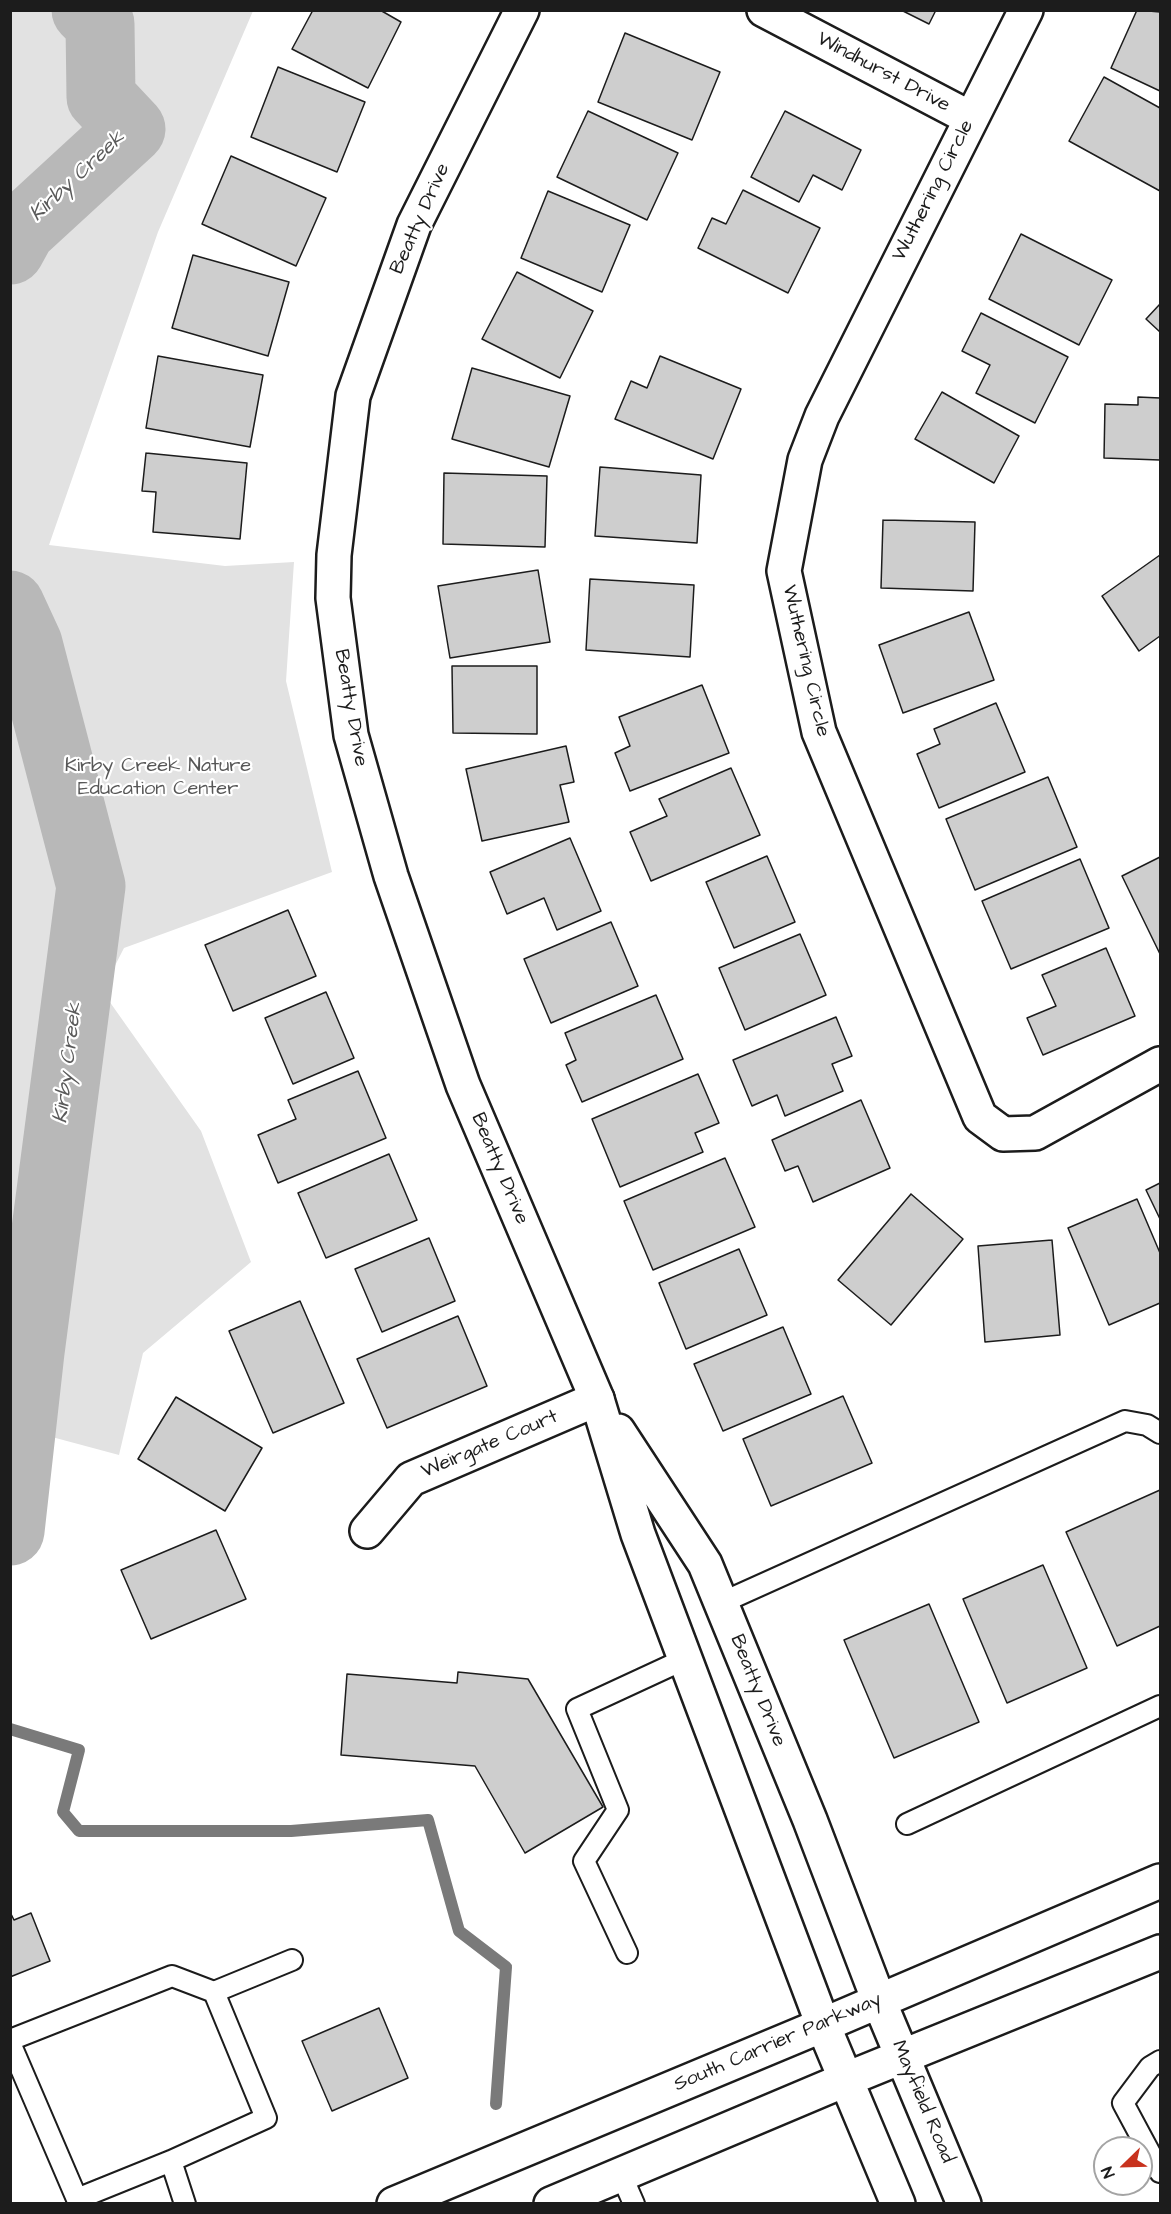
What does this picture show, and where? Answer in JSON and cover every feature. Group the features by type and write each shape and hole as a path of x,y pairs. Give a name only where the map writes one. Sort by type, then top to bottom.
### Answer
{"street":[{"name":"Beatty Drive","path":"522,10 414,225 353,396 334,555 333,598 351,735 391,876 463,1084 597,1399 638,1534 823,2025"},
{"name":"Windhurst Drive","path":"764,10 970,118"},
{"name":"Wuthering Circle","path":"1026,10 822,416 805,460 784,571 819,732 980,1117 1002,1134 1035,1132 1161,1064"},
{"name":"Beatty Drive","path":"597,1399 705,1564 805,1809 879,2001"},
{"name":"Weirgate Court","path":"366,1531 411,1479 597,1399"},
{"name":"South Carrier Parkway","path":"394,2204 1161,1881"},
{"path":"551,2204 628,2189 847,2079 1161,1952"},
{"name":"Mayfield Road","path":"879,2001 964,2204"},
{"path":"823,2025 847,2079 891,2201"}],"lane":[{"path":"721,1603 1125,1421 1147,1425 1161,1433"},
{"path":"627,1953 584,1861 618,1810 577,1709 686,1659"},
{"path":"907,1824 1161,1706"},
{"path":"214,1992 266,2118 171,2161 77,2199 10,2041 172,1976 214,1992 292,1960"},
{"path":"1161,2061 1150,2067 1123,2103 1161,2172"},
{"path":"171,2161 185,2204"}],"green space":[{"name":"Kirby Creek Nature Education Center","path":"10,11 253,11 158,232 49,545 225,566 294,562 286,681 332,872 124,948 102,991 201,1131 251,1262 143,1353 119,1455 11,1426"}],"building":[{"path":"313,10 380,10 401,22 368,88 292,49"},
{"path":"901,10 936,10 929,24"},
{"path":"1137,10 1160,12 1160,91 1111,68"},
{"path":"625,33 720,72 692,140 598,102"},
{"path":"278,67 365,102 337,172 251,137"},
{"path":"1104,77 1160,108 1160,191 1069,141"},
{"path":"588,111 678,153 647,220 557,177"},
{"path":"785,111 861,150 842,190 813,175 799,202 751,177"},
{"path":"231,156 326,198 296,266 202,224"},
{"path":"743,190 820,228 788,293 698,248 712,218 726,224"},
{"path":"548,191 630,225 602,292 521,258"},
{"path":"1021,234 1112,280 1079,345 989,299"},
{"path":"193,255 289,282 268,356 172,328"},
{"path":"517,272 593,311 560,378 482,339"},
{"path":"1160,304 1160,332 1146,319"},
{"path":"981,313 1068,357 1035,423 976,393 990,365 962,351"},
{"path":"158,356 263,375 250,447 146,428"},
{"path":"660,356 741,389 713,459 615,419 631,381 647,388"},
{"path":"472,368 570,396 549,467 452,439"},
{"path":"942,392 1019,436 994,483 915,439"},
{"path":"1138,397 1160,398 1160,460 1104,458 1105,404 1138,405"},
{"path":"146,453 247,463 240,539 153,532 156,492 142,491"},
{"path":"600,467 701,475 697,543 595,536"},
{"path":"444,473 547,476 545,547 443,544"},
{"path":"883,520 975,522 973,591 881,588"},
{"path":"1160,555 1160,636 1139,651 1102,596"},
{"path":"538,570 550,642 450,658 438,586"},
{"path":"590,579 694,585 690,657 586,650"},
{"path":"969,612 994,680 903,713 879,645"},
{"path":"452,666 537,666 537,734 453,733"},
{"path":"702,685 729,753 630,791 615,753 630,746 619,717"},
{"path":"996,703 1025,772 939,808 917,754 940,744 934,729"},
{"path":"566,746 574,782 560,785 569,822 482,841 466,769"},
{"path":"731,768 760,835 651,881 630,832 667,816 659,799"},
{"path":"1048,777 1077,847 975,890 946,819"},
{"path":"570,838 601,911 557,930 544,898 507,914 490,872"},
{"path":"767,856 795,922 734,948 706,882"},
{"path":"1160,857 1160,954 1122,876"},
{"path":"1080,859 1109,928 1011,969 982,901"},
{"path":"288,910 316,976 233,1011 205,945"},
{"path":"611,922 638,986 551,1023 524,959"},
{"path":"800,934 826,995 745,1030 719,968"},
{"path":"1106,948 1135,1016 1043,1055 1027,1018 1056,1006 1042,975"},
{"path":"326,992 354,1058 293,1084 265,1018"},
{"path":"656,995 683,1059 582,1102 566,1065 576,1060 565,1033"},
{"path":"836,1017 852,1056 832,1064 843,1091 785,1116 777,1095 752,1106 733,1060"},
{"path":"358,1071 386,1138 278,1183 258,1135 296,1119 288,1100"},
{"path":"698,1074 719,1123 695,1133 703,1152 620,1187 592,1119"},
{"path":"861,1100 890,1168 813,1202 798,1166 785,1171 772,1140"},
{"path":"389,1154 417,1220 326,1258 298,1193"},
{"path":"725,1158 755,1227 653,1270 624,1201"},
{"path":"1160,1183 1160,1219 1146,1190"},
{"path":"911,1194 963,1239 891,1325 838,1280"},
{"path":"1137,1199 1160,1253 1160,1303 1109,1325 1068,1228"},
{"path":"429,1238 455,1301 382,1332 355,1269"},
{"path":"1052,1240 1060,1335 985,1342 978,1246"},
{"path":"739,1249 767,1315 686,1349 659,1283"},
{"path":"300,1301 344,1403 273,1433 229,1331"},
{"path":"458,1316 487,1386 387,1428 357,1359"},
{"path":"783,1327 811,1394 723,1431 694,1364"},
{"path":"843,1396 872,1463 771,1506 743,1439"},
{"path":"176,1397 262,1448 225,1511 138,1459"},
{"path":"1160,1490 1160,1626 1117,1646 1066,1532"},
{"path":"216,1530 246,1599 151,1639 121,1570"},
{"path":"1043,1565 1087,1668 1007,1703 963,1599"},
{"path":"929,1604 979,1722 894,1758 844,1640"},
{"path":"458,1672 528,1679 603,1807 525,1853 475,1766 341,1755 347,1674 457,1683"},
{"path":"10,1912 14,1920 31,1913 50,1961 10,1977"},
{"path":"379,2008 408,2078 332,2111 302,2041"}],"waterway":[{"name":"Kirby Creek","path":"10,250 21,230 131,129 101,97 100,24 86,10"},
{"name":"Kirby Creek","path":"10,605 28,644 91,886 30,1352 10,1531"},
{"path":"10,1729 79,1750 63,1812 79,1831 291,1831 428,1820 459,1931 506,1967 496,2104"}]}
